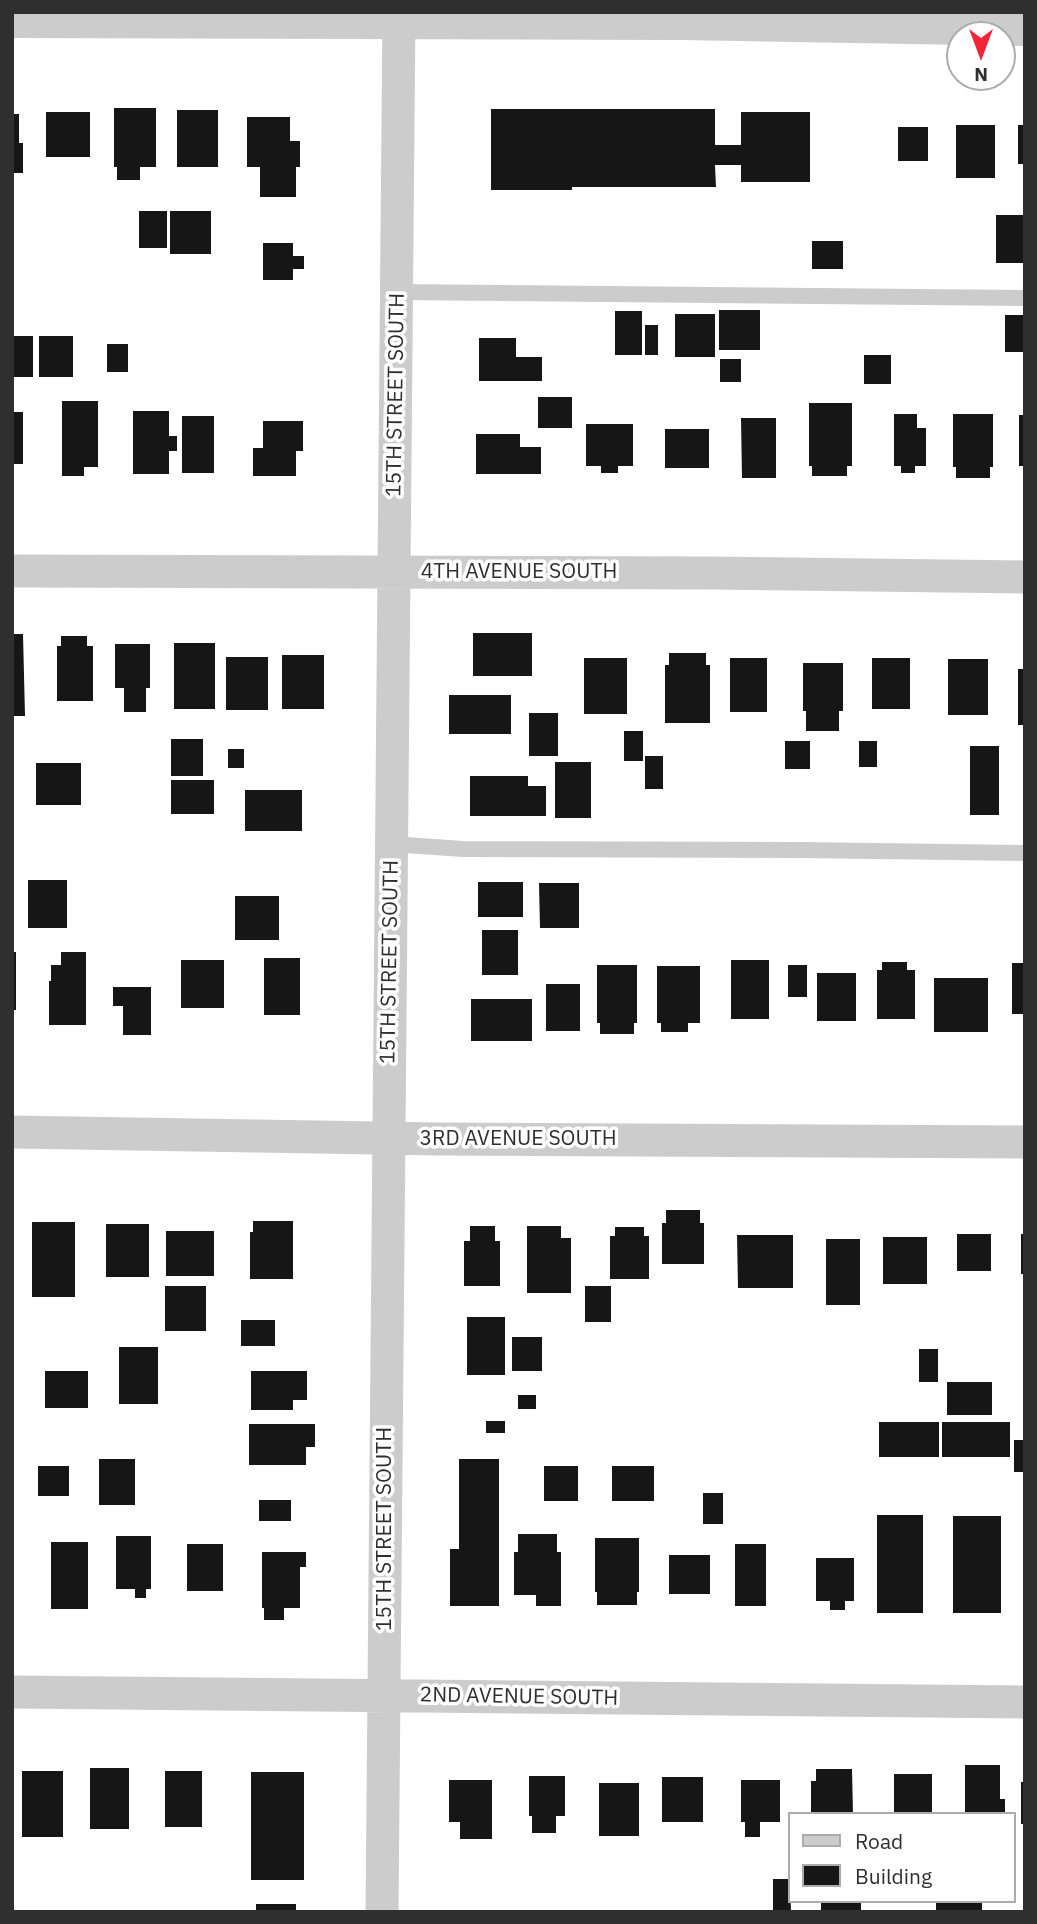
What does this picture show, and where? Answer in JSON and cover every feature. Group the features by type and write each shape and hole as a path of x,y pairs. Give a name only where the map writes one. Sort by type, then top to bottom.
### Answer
{"street":[{"path":"12,19 399,17 1025,27"},
{"name":"15TH STREET SOUTH","path":"382,1912 399,17"},
{"name":"4TH AVENUE SOUTH","path":"12,570 1025,577"},
{"name":"3RD AVENUE SOUTH","path":"12,1132 388,1138 1025,1142"},
{"name":"2ND AVENUE SOUTH","path":"12,1692 1025,1702"}],"lane":[{"path":"397,292 1025,298"},
{"path":"391,844 463,849 785,849 1025,853"}],"building":[{"path":"114,108 156,108 156,167 140,167 140,180 117,180 117,167 114,167"},
{"path":"491,109 715,109 715,145 741,145 741,112 810,112 810,182 741,182 741,165 715,165 716,187 491,190"},
{"path":"177,110 218,110 218,167 177,167"},
{"path":"46,112 90,112 90,157 46,157"},
{"path":"12,114 19,114 23,173 12,173"},
{"path":"247,117 290,117 290,141 300,141 300,167 296,167 296,197 260,197 260,167 247,167"},
{"path":"956,125 995,125 995,178 956,178"},
{"path":"1018,125 1025,125 1025,164 1018,164"},
{"path":"898,127 928,127 928,161 898,161"},
{"path":"139,211 167,211 167,248 139,248"},
{"path":"170,211 211,211 211,254 170,254"},
{"path":"996,215 1025,215 1025,263 996,263"},
{"path":"812,241 843,241 843,269 812,269"},
{"path":"263,243 293,243 293,256 304,256 304,269 293,269 293,280 263,280"},
{"path":"719,310 760,310 760,350 719,350"},
{"path":"615,311 642,311 642,355 615,355"},
{"path":"675,314 715,314 715,357 675,357"},
{"path":"1005,315 1025,315 1025,352 1005,352"},
{"path":"645,325 658,325 658,355 645,355"},
{"path":"12,336 33,336 33,377 12,377"},
{"path":"39,336 73,336 73,377 39,377"},
{"path":"479,338 516,338 516,357 542,357 542,381 479,381"},
{"path":"107,344 128,344 128,372 107,372"},
{"path":"864,355 891,355 891,384 864,384"},
{"path":"720,359 741,359 741,382 720,382"},
{"path":"538,397 572,397 572,428 538,428"},
{"path":"62,401 98,401 98,467 84,467 84,476 62,476"},
{"path":"809,403 852,403 852,466 847,466 847,476 812,476 812,466 809,466"},
{"path":"133,411 169,411 169,436 177,436 177,451 169,451 169,474 133,474"},
{"path":"12,412 23,412 23,464 12,464"},
{"path":"894,414 917,414 917,428 926,428 926,466 915,466 915,473 901,473 901,466 894,466"},
{"path":"953,414 993,414 993,467 990,467 990,478 956,478 956,467 953,467"},
{"path":"1019,415 1025,415 1025,466 1019,466"},
{"path":"182,416 214,416 214,473 182,473"},
{"path":"741,418 776,418 776,478 742,478"},
{"path":"263,421 303,421 303,451 296,451 296,476 253,476 253,448 263,448"},
{"path":"586,424 633,424 633,466 618,466 618,473 601,473 601,466 586,466"},
{"path":"665,429 709,429 709,468 665,468"},
{"path":"476,434 520,434 520,447 541,447 541,474 476,474"},
{"path":"473,633 532,633 532,676 473,676"},
{"path":"12,634 23,634 25,716 12,716"},
{"path":"61,636 87,636 87,646 93,646 93,701 57,701 57,646 61,646"},
{"path":"174,643 215,643 215,709 174,709"},
{"path":"115,644 150,644 150,688 146,688 146,712 124,712 124,688 115,688"},
{"path":"669,653 706,653 706,665 710,665 710,723 665,723 665,665 669,665"},
{"path":"282,655 324,655 324,709 282,709"},
{"path":"226,657 268,657 268,710 226,710"},
{"path":"584,658 627,658 627,714 584,714"},
{"path":"730,658 767,658 767,712 730,712"},
{"path":"872,658 910,658 910,709 872,709"},
{"path":"948,659 988,659 988,715 948,715"},
{"path":"803,663 843,663 843,711 839,711 839,731 806,731 806,711 803,711"},
{"path":"1018,669 1025,669 1025,725 1018,725"},
{"path":"449,695 511,695 511,734 449,734"},
{"path":"529,713 558,713 558,756 529,756"},
{"path":"624,731 643,731 643,761 624,761"},
{"path":"171,739 203,739 203,776 171,776"},
{"path":"785,741 810,741 810,769 785,769"},
{"path":"859,741 877,741 877,767 859,767"},
{"path":"970,746 999,746 999,815 970,815"},
{"path":"228,749 244,749 244,768 228,768"},
{"path":"645,756 663,756 663,789 645,789"},
{"path":"555,762 591,762 591,818 555,818"},
{"path":"36,763 81,763 81,805 36,805"},
{"path":"470,776 528,776 528,786 546,786 546,816 470,816"},
{"path":"171,780 214,780 214,814 171,814"},
{"path":"245,790 302,790 302,831 245,831"},
{"path":"28,880 67,880 67,928 28,928"},
{"path":"478,882 523,882 523,917 478,917"},
{"path":"539,883 579,883 579,928 540,928"},
{"path":"235,896 279,896 279,940 235,940"},
{"path":"482,930 518,930 518,975 482,975"},
{"path":"12,952 16,952 16,1010 12,1010"},
{"path":"61,952 86,952 86,1025 49,1025 51,965 61,965"},
{"path":"264,958 300,958 300,1015 264,1015"},
{"path":"181,960 224,960 224,1008 181,1008"},
{"path":"731,960 769,960 769,1019 731,1019"},
{"path":"882,962 907,962 907,970 915,970 915,1019 877,1019 877,970 882,970"},
{"path":"1012,963 1025,963 1025,1014 1012,1014"},
{"path":"597,965 637,965 637,1023 634,1023 634,1034 600,1034 600,1023 597,1023"},
{"path":"788,965 807,965 807,997 788,997"},
{"path":"657,966 700,966 700,1023 688,1023 688,1032 661,1032 661,1023 657,1023"},
{"path":"817,973 856,973 856,1021 817,1021"},
{"path":"934,978 988,978 988,1032 934,1032"},
{"path":"546,984 580,984 580,1031 546,1031"},
{"path":"113,987 151,987 151,1035 123,1035 123,1006 113,1006"},
{"path":"471,999 532,999 532,1041 471,1041"},
{"path":"666,1210 700,1210 700,1223 704,1223 704,1264 662,1264 662,1223 666,1223"},
{"path":"253,1221 293,1221 293,1279 250,1279 250,1232 253,1232"},
{"path":"32,1222 75,1222 75,1297 32,1297"},
{"path":"106,1224 149,1224 149,1277 106,1277"},
{"path":"470,1226 495,1226 495,1241 500,1241 500,1286 464,1286 464,1241 470,1241"},
{"path":"527,1226 561,1226 561,1238 571,1238 571,1293 527,1293"},
{"path":"615,1227 644,1227 644,1236 649,1236 649,1279 610,1279 610,1236 615,1236"},
{"path":"166,1231 214,1231 214,1276 166,1276"},
{"path":"957,1234 991,1234 991,1271 957,1271"},
{"path":"1021,1234 1025,1234 1025,1274 1021,1274"},
{"path":"737,1235 793,1235 793,1288 738,1288"},
{"path":"883,1237 927,1237 927,1284 883,1284"},
{"path":"826,1239 860,1239 860,1305 826,1305"},
{"path":"165,1286 206,1286 206,1331 165,1331"},
{"path":"585,1286 611,1286 611,1322 585,1322"},
{"path":"467,1317 505,1317 505,1375 467,1375"},
{"path":"241,1320 275,1320 275,1346 241,1346"},
{"path":"512,1337 542,1337 542,1371 512,1371"},
{"path":"119,1347 158,1347 158,1404 119,1404"},
{"path":"919,1349 938,1349 938,1382 919,1382"},
{"path":"45,1371 88,1371 88,1408 45,1408"},
{"path":"251,1371 307,1371 307,1400 293,1400 293,1410 251,1410"},
{"path":"947,1382 992,1382 992,1415 947,1415"},
{"path":"518,1395 536,1395 536,1409 518,1409"},
{"path":"486,1421 505,1421 505,1433 486,1433"},
{"path":"879,1422 939,1422 939,1457 879,1457"},
{"path":"942,1422 1010,1422 1010,1457 942,1457"},
{"path":"249,1424 315,1424 315,1447 306,1447 306,1465 249,1465"},
{"path":"1014,1440 1025,1440 1025,1472 1014,1472"},
{"path":"99,1459 135,1459 135,1505 99,1505"},
{"path":"459,1459 499,1459 499,1606 450,1606 450,1549 459,1549"},
{"path":"38,1466 69,1466 69,1496 38,1496"},
{"path":"544,1466 578,1466 578,1501 544,1501"},
{"path":"612,1466 654,1466 654,1501 612,1501"},
{"path":"703,1493 723,1493 723,1524 703,1524"},
{"path":"259,1500 291,1500 291,1521 259,1521"},
{"path":"877,1515 923,1515 923,1613 877,1613"},
{"path":"953,1516 1001,1516 1001,1613 953,1613"},
{"path":"518,1534 557,1534 557,1552 561,1552 561,1606 536,1606 536,1595 514,1595 514,1552 518,1552"},
{"path":"116,1536 151,1536 151,1589 146,1589 146,1598 135,1598 135,1589 116,1589"},
{"path":"595,1538 639,1538 637,1605 597,1605"},
{"path":"51,1542 88,1542 88,1609 51,1609"},
{"path":"187,1544 223,1544 223,1591 187,1591"},
{"path":"735,1544 766,1544 766,1606 735,1606"},
{"path":"262,1552 306,1552 306,1567 300,1567 300,1608 284,1608 284,1620 264,1620"},
{"path":"669,1555 710,1555 710,1594 669,1594"},
{"path":"816,1558 854,1558 854,1601 845,1601 845,1610 830,1610 830,1601 816,1601"},
{"path":"965,1765 1000,1765 1000,1799 1005,1799 1005,1812 965,1812"},
{"path":"90,1768 129,1768 129,1829 90,1829"},
{"path":"816,1769 852,1769 853,1812 811,1812 811,1781 816,1781"},
{"path":"22,1771 63,1771 63,1837 22,1837"},
{"path":"165,1771 202,1771 202,1827 165,1827"},
{"path":"251,1772 304,1772 304,1880 251,1880"},
{"path":"894,1774 932,1774 932,1812 894,1812"},
{"path":"529,1776 565,1776 565,1816 556,1816 556,1833 532,1833 532,1816 529,1816"},
{"path":"662,1777 703,1777 703,1822 662,1822"},
{"path":"449,1780 492,1780 492,1839 460,1839 460,1822 449,1822"},
{"path":"741,1780 780,1780 780,1822 760,1822 760,1837 745,1837 745,1822 741,1822"},
{"path":"1021,1782 1025,1782 1025,1824 1021,1824"},
{"path":"599,1783 639,1783 639,1836 599,1836"},
{"path":"773,1879 788,1879 788,1903 791,1903 791,1912 773,1912"},
{"path":"821,1903 861,1903 861,1912 821,1912"},
{"path":"936,1903 982,1903 982,1912 936,1912"},
{"path":"256,1904 296,1904 296,1912 256,1912"}]}
